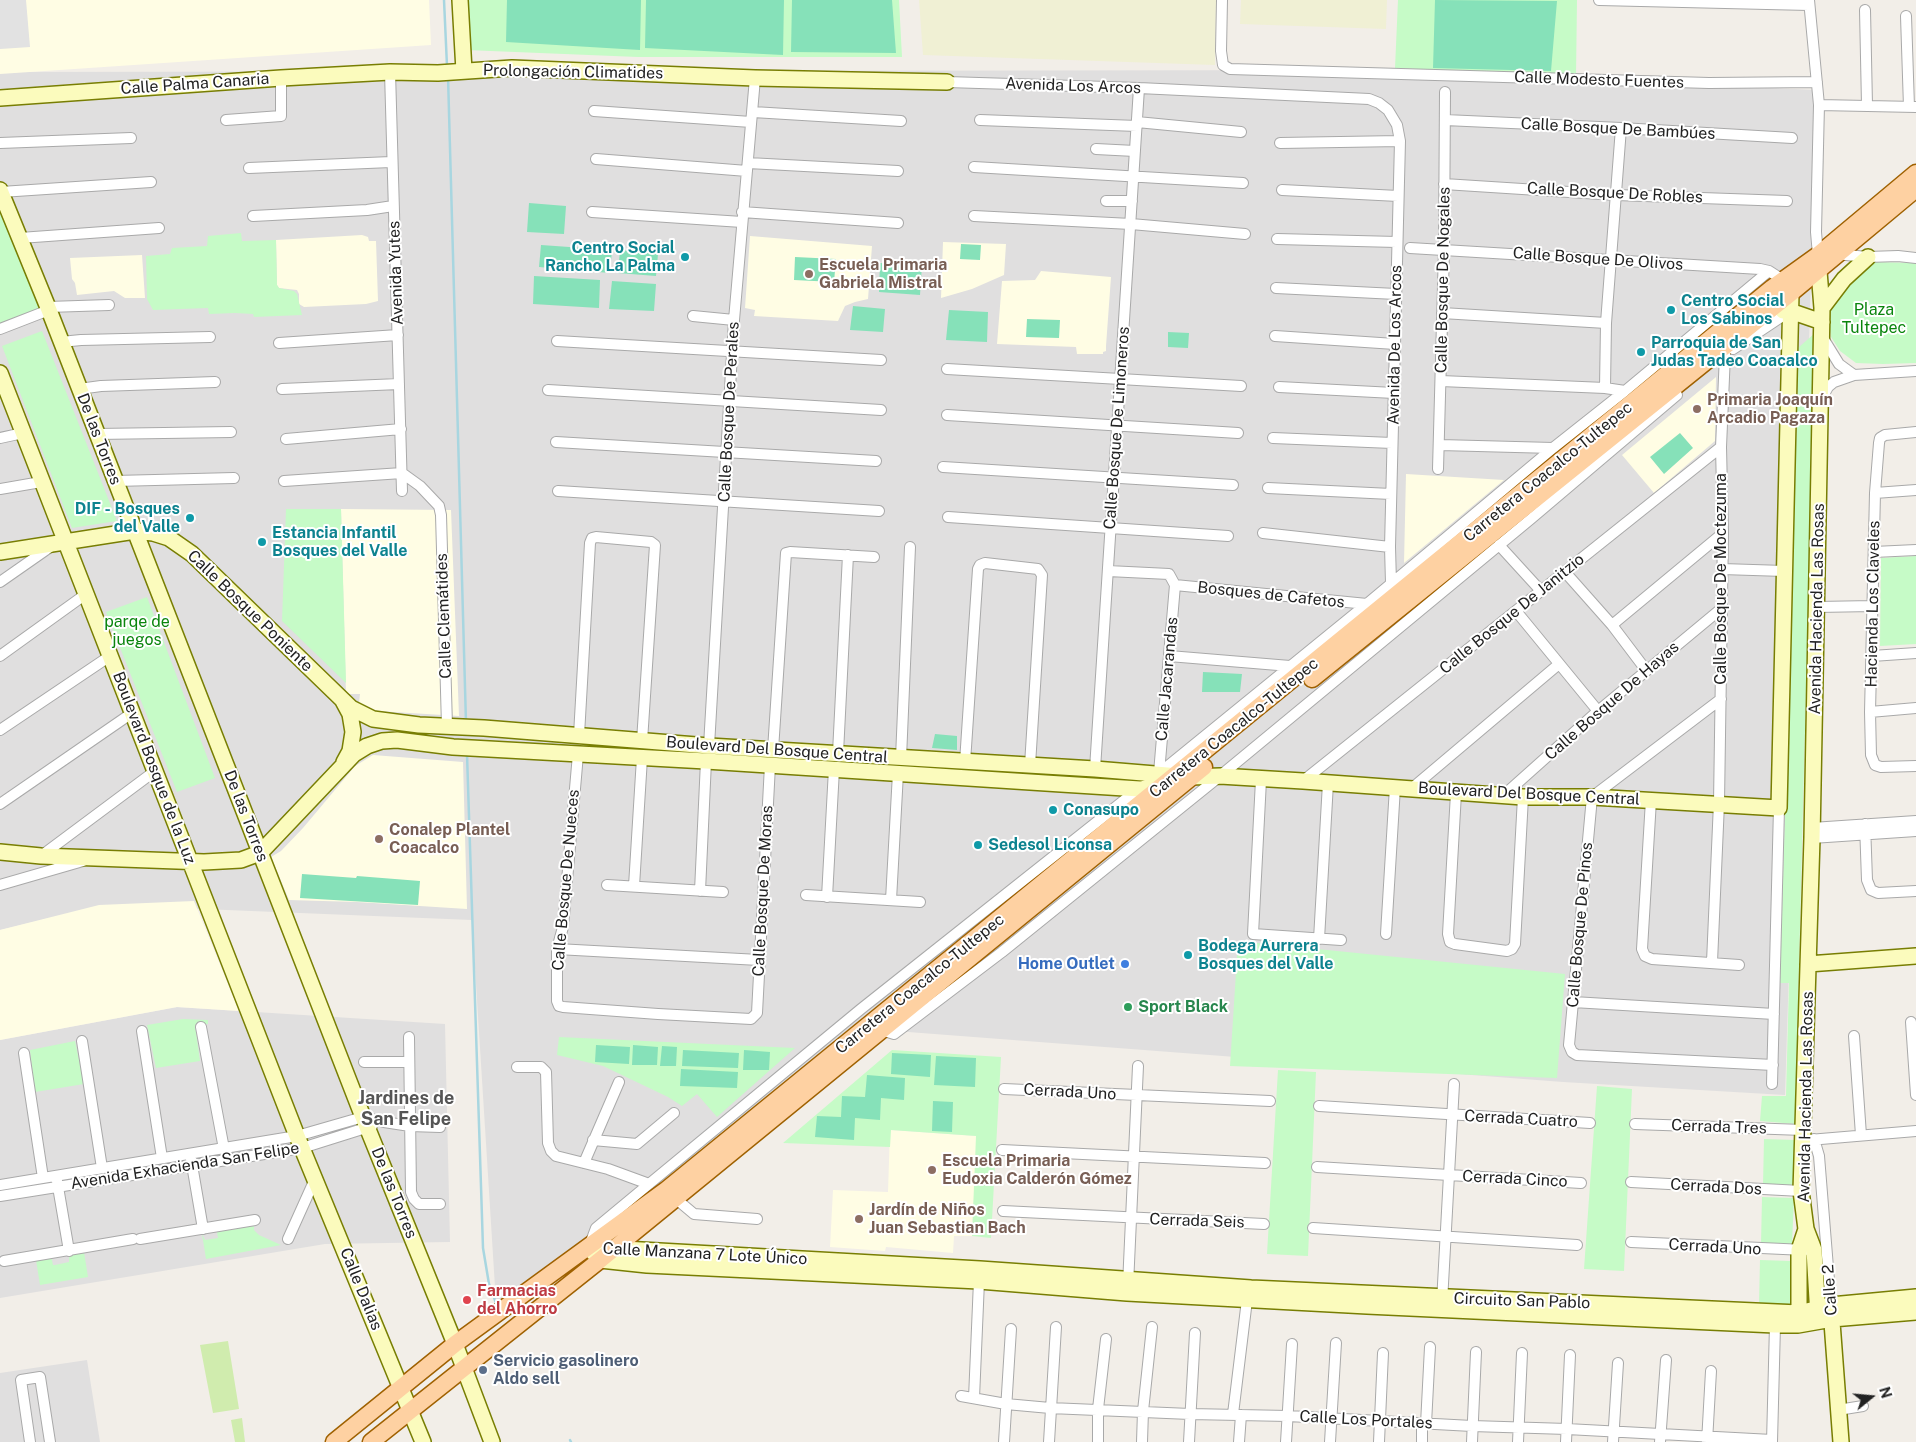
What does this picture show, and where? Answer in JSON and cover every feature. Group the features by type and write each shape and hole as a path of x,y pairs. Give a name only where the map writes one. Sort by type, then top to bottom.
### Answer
{"main road":[{"name":"Carretera Coacalco-Tultepec","path":"1824,257 1916,173"},
{"name":"Carretera Coacalco-Tultepec","path":"334,1442 456,1344 666,1190 1787,286 1916,189"},
{"name":"Carretera Coacalco-Tultepec","path":"370,1442 600,1260 882,1030 1176,778 1766,312 1787,286"}],"street":[{"path":"460,0 460,72"},
{"name":"Calle Modesto Fuentes","path":"1222,0 1221,51 1223,65 1230,69 1708,83 1817,82"},
{"path":"1599,0 1809,3 1819,105 1816,232 1824,257 1868,258 1898,256 1916,258"},
{"path":"1865,10 1867,105"},
{"path":"1819,105 1912,107 1906,16"},
{"name":"Prolongación Climatides","path":"390,72 438,73 512,68 756,78"},
{"name":"Calle Palma Canaria","path":"0,98 390,72"},
{"name":"Avenida Yutes","path":"390,72 391,162 402,491"},
{"path":"226,120 282,116 281,78"},
{"name":"Avenida Los Arcos","path":"756,78 1139,88 1369,99 1379,103 1388,110"},
{"name":"Calle Bosque De Perales","path":"700,891 734,320 756,78"},
{"name":"Calle Bosque De Limoneros","path":"1095,769 1139,88"},
{"name":"Calle Bosque De Nogales","path":"1438,469 1444,250 1445,92"},
{"path":"594,110 901,121"},
{"name":"Avenida De Los Arcos","path":"1388,110 1397,124 1400,141 1392,443 1391,583"},
{"path":"980,120 1137,124 1241,132"},
{"name":"Calle Bosque De Bambúes","path":"1445,120 1792,138"},
{"path":"1605,388 1606,323 1621,128"},
{"path":"0,143 131,138"},
{"path":"1280,143 1400,141"},
{"path":"1096,149 1135,151"},
{"path":"596,158 747,167 898,171"},
{"path":"249,168 391,162"},
{"path":"974,167 1243,182"},
{"path":"0,191 151,182"},
{"name":"Calle Bosque De Robles","path":"1444,184 1787,201"},
{"path":"1282,190 1398,196"},
{"name":"De las Torres","path":"0,191 49,309 365,1122 456,1344 492,1442"},
{"path":"1106,200 1132,201"},
{"path":"253,216 367,210 393,206"},
{"path":"592,212 898,223"},
{"path":"974,216 1130,224 1245,234"},
{"path":"20,238 159,228"},
{"path":"1277,239 1397,242"},
{"name":"Calle Bosque De Olivos","path":"1410,248 1769,271 1787,286"},
{"name":"Avenida Hacienda Las Rosas","path":"1799,1319 1806,1250 1806,1229 1801,1192 1807,1137 1808,964 1824,257"},
{"path":"1854,375 1839,364 1827,347 1822,322 1844,279 1868,258"},
{"path":"1176,778 1290,666 1769,271"},
{"path":"1772,1084 1790,311 1787,286"},
{"path":"1276,288 1396,294"},
{"path":"0,329 49,309 109,305"},
{"path":"1766,312 1790,311 1822,322"},
{"path":"882,1030 894,1034 1002,952 1220,776 1499,546 1725,354 1790,311"},
{"path":"1442,313 1606,323"},
{"path":"692,316 734,320"},
{"path":"279,343 398,335"},
{"path":"1275,336 1395,344"},
{"path":"61,342 210,337"},
{"path":"557,341 881,360"},
{"name":"Calle Bosque De Moctezuma","path":"1712,962 1719,804 1723,532 1721,447 1725,354"},
{"path":"947,369 1241,386"},
{"path":"1821,401 1823,393 1834,382 1854,375 1916,371"},
{"path":"1441,381 1605,388 1624,391"},
{"path":"79,389 100,386 215,382"},
{"name":"Boulevard Bosque de la Luz","path":"2,383 41,482 60,543 86,594 300,1142"},
{"path":"282,390 399,384"},
{"path":"1279,387 1394,393"},
{"path":"548,390 881,410"},
{"path":"947,415 1238,433"},
{"path":"286,439 400,428"},
{"path":"97,434 231,432"},
{"name":"Hacienda Los Claveles","path":"1916,432 1885,435 1880,438 1875,493 1870,712 1871,756 1874,765 1881,767 1916,766"},
{"path":"0,438 23,433"},
{"path":"1273,438 1392,443"},
{"path":"556,442 876,461"},
{"path":"1440,445 1553,448"},
{"name":"Calle Bosque De Janitzio","path":"1303,781 1721,447"},
{"path":"943,467 1233,486"},
{"path":"284,481 402,473"},
{"name":"Calle Clemátides","path":"402,473 420,486 439,506 441,515 450,727"},
{"path":"115,481 234,478"},
{"path":"0,489 41,482"},
{"path":"1268,488 1391,494"},
{"path":"1875,493 1916,490"},
{"path":"558,492 879,511"},
{"path":"948,517 1228,536"},
{"name":"Calle Bosque Poniente","path":"0,552 135,531 153,533 169,538 192,554 340,698"},
{"path":"1612,625 1723,532"},
{"path":"1263,533 1390,547"},
{"path":"578,736 590,543 592,538 596,537 652,542 655,546 642,741"},
{"path":"0,582 60,543"},
{"path":"901,758 910,546"},
{"path":"1499,546 1541,591"},
{"path":"1874,552 1916,550"},
{"path":"773,750 786,553 874,556"},
{"path":"838,753 848,555"},
{"path":"965,762 978,569 980,565 985,563 1038,569 1042,576 1030,765"},
{"path":"1722,569 1784,571"},
{"path":"1108,571 1169,574 1175,585"},
{"path":"1565,572 1612,625 1646,670"},
{"name":"Calle Jacarandas","path":"1175,585 1169,656 1176,778"},
{"name":"Bosques de Cafetos","path":"1175,585 1367,604"},
{"path":"0,656 86,594"},
{"path":"1817,607 1873,606"},
{"name":"Calle Bosque De Hayas","path":"1504,795 1598,710 1722,608"},
{"path":"1516,611 1598,710"},
{"path":"1872,656 1916,653"},
{"path":"0,730 110,656"},
{"path":"1169,656 1290,666"},
{"path":"1411,789 1559,664"},
{"path":"0,852 41,856 191,861 241,860 260,853 341,767 350,751 353,732 350,714 340,698"},
{"name":"Boulevard Del Bosque Central","path":"340,698 351,708 373,719 419,725 484,728 642,741 770,765 1140,789 1176,778"},
{"path":"1592,797 1720,699"},
{"path":"1870,712 1916,708"},
{"path":"0,804 132,713"},
{"path":"553,752 554,734"},
{"name":"Boulevard Del Bosque Central","path":"341,767 354,754 367,746 382,741 397,740 453,747 642,758 773,750 1095,769 1176,778 1220,776 1523,797 1592,797 1779,808"},
{"path":"801,751 801,767"},
{"name":"Calle Bosque De Nueces","path":"578,754 563,927 557,949 557,1001 559,1006 658,1014"},
{"path":"634,886 642,758"},
{"name":"Calle Bosque De Moras","path":"658,1014 751,1019 757,1013 770,765"},
{"path":"1061,784 1062,767"},
{"path":"827,896 834,769"},
{"path":"41,856 155,771"},
{"path":"891,900 898,773"},
{"path":"1261,780 1253,934 1341,940"},
{"path":"1319,939 1328,783"},
{"path":"1386,934 1395,787"},
{"path":"588,1247 596,1228 649,1184 861,1009 1140,789"},
{"path":"1456,793 1448,934 1450,942 1507,950 1512,949 1515,944 1523,797"},
{"name":"Calle Bosque De Pinos","path":"1592,797 1569,1045 1572,1052 1577,1055 1772,1065"},
{"path":"1651,800 1642,949 1645,956 1739,965"},
{"path":"1812,833 1866,829 1916,821"},
{"path":"1866,829 1916,831"},
{"path":"1866,829 1867,880 1871,890 1878,893 1916,891"},
{"path":"0,885 92,858"},
{"path":"607,885 723,892"},
{"path":"806,895 920,902"},
{"path":"557,949 759,960"},
{"path":"1808,964 1916,956"},
{"path":"1573,1002 1774,1014"},
{"path":"1911,1022 1916,1095"},
{"path":"201,1027 224,1149"},
{"path":"142,1031 162,1158"},
{"path":"1854,1036 1861,1136"},
{"path":"409,1037 411,1192 414,1200 419,1204 440,1204"},
{"path":"82,1042 102,1168"},
{"path":"24,1053 42,1178"},
{"path":"364,1062 409,1062"},
{"path":"1128,1287 1138,1066"},
{"path":"517,1067 541,1068 546,1072 548,1143 551,1151 556,1156 608,1169 649,1184"},
{"path":"584,1163 619,1082"},
{"path":"1442,1304 1454,1084"},
{"name":"Cerrada Uno","path":"1004,1088 1136,1095"},
{"path":"1136,1095 1270,1101"},
{"path":"1319,1106 1452,1115"},
{"path":"594,1140 637,1144 674,1114"},
{"name":"Cerrada Cuatro","path":"1452,1115 1590,1123"},
{"name":"Avenida Exhacienda San Felipe","path":"0,1196 192,1165 300,1142 365,1122 384,1122 410,1126"},
{"name":"Cerrada Tres","path":"1635,1124 1807,1137 1861,1136 1916,1131"},
{"path":"410,1126 440,1127"},
{"name":"Calle 2","path":"1807,1137 1819,1156 1824,1314 1841,1442"},
{"name":"Avenida Exhacienda San Felipe","path":"0,1185 224,1149 300,1142"},
{"name":"Calle Dalias","path":"300,1142 423,1442"},
{"path":"1002,1150 1265,1162"},
{"path":"191,1154 203,1229"},
{"path":"1317,1167 1449,1176"},
{"path":"56,1175 69,1251"},
{"name":"Cerrada Cinco","path":"1449,1176 1581,1184"},
{"path":"288,1239 315,1179"},
{"name":"Cerrada Dos","path":"1631,1182 1801,1192"},
{"path":"675,1198 694,1214 757,1219"},
{"path":"1002,1211 1130,1219"},
{"name":"Cerrada Seis","path":"1130,1219 1264,1224"},
{"path":"4,1261 255,1220"},
{"path":"1314,1228 1577,1245"},
{"name":"Cerrada Uno","path":"1631,1242 1806,1250"},
{"name":"Calle Manzana 7 Lote Único","path":"588,1247 1128,1287"},
{"name":"Calle Manzana 7 Lote Único","path":"588,1247 600,1260 647,1265 979,1281 1032,1279"},
{"name":"Avenida Hacienda Las Rosas","path":"1806,1250 1824,1314"},
{"path":"974,1398 979,1281"},
{"name":"Circuito San Pablo","path":"1128,1287 1775,1325 1916,1297"},
{"name":"Circuito San Pablo","path":"1128,1287 1247,1300 1368,1300"},
{"path":"1240,1442 1237,1415 1247,1300"},
{"name":"Circuito San Pablo","path":"1442,1304 1799,1319"},
{"name":"Circuito San Pablo","path":"1824,1314 1916,1312"},
{"path":"1772,1441 1775,1325"},
{"path":"1142,1442 1143,1411 1152,1327"},
{"path":"1049,1442 1056,1328"},
{"path":"1004,1442 1011,1330"},
{"path":"1189,1442 1195,1333"},
{"path":"1098,1442 1098,1409 1106,1339"},
{"path":"1330,1442 1336,1343"},
{"path":"1286,1442 1292,1344"},
{"path":"1422,1442 1430,1347"},
{"path":"1472,1442 1476,1352"},
{"path":"1518,1442 1522,1353"},
{"path":"1378,1442 1383,1354"},
{"path":"1566,1442 1570,1354"},
{"path":"1660,1438 1666,1360"},
{"path":"1613,1437 1618,1363"},
{"path":"1707,1440 1711,1371"},
{"path":"30,1442 21,1380 40,1377 50,1442"},
{"name":"Calle Los Portales","path":"961,1396 1006,1404 1050,1408 1288,1416 1424,1424 1567,1429 1613,1437 1772,1441"},
{"path":"1838,1410 1863,1406"}],"shaded area":[{"path":"0,0 429,0 431,45 0,74"},
{"path":"0,0 26,0 30,47 0,49"},
{"path":"1382,70 1817,90 1785,1095 1563,1082 882,1030 496,1303 472,920 104,905 0,930 0,72"},
{"path":"362,235 368,237 369,241 376,241 378,301 366,304 304,307 299,304 297,290 279,288 277,285 276,240"},
{"name":"Escuela Primaria Gabriela Mistral","path":"750,236 872,246 868,299 845,306 838,321 754,316 755,310 745,308"},
{"path":"943,242 1006,244 1004,275 972,289 941,298"},
{"path":"142,255 145,298 125,298 114,291 77,295 75,283 72,279 70,258"},
{"path":"1041,271 1111,277 1106,351 1103,354 1077,354 1076,347 997,344 1002,281 1035,280"},
{"name":"Primaria Joaquín Arcadio Pagaza","path":"1716,377 1715,441 1654,493 1622,455"},
{"path":"1406,474 1504,480 1404,563"},
{"path":"341,509 451,510 459,716 377,711 359,703 360,694 346,694"},
{"name":"Conalep Plantel Coacalco","path":"373,755 463,762 467,909 289,900 271,857 281,851 303,828 355,766"},
{"path":"194,901 239,1011 177,1007 0,1040 0,930 99,905"},
{"name":"Jardines de San Felipe","path":"177,1007 445,1024 450,1242 325,1244 0,1298 0,1040"},
{"name":"Escuela Primaria Eudoxia Calderón Gómez","path":"890,1130 977,1136 972,1236 954,1236 953,1253 886,1247 885,1251 830,1247 833,1190 888,1192"},
{"path":"87,1360 100,1442 0,1442 0,1373"}],"green space":[{"path":"464,0 899,0 902,57 638,57 466,50"},
{"path":"507,0 641,0 640,50 506,42"},
{"path":"646,0 784,0 783,55 645,48"},
{"path":"792,0 892,0 896,53 791,52"},
{"path":"919,0 1216,0 1215,65 923,55"},
{"path":"1241,0 1387,0 1386,29 1240,24"},
{"path":"1398,0 1577,0 1576,76 1395,68"},
{"path":"1435,0 1557,1 1551,71 1433,68"},
{"path":"529,203 566,206 564,234 527,232"},
{"path":"0,205 41,309 0,326"},
{"path":"241,233 242,241 276,240 277,285 279,288 294,291 297,294 302,315 254,317 253,314 209,314 208,308 153,310 147,299 146,256 170,254 172,248 207,246 208,236"},
{"path":"961,244 981,245 980,260 960,259"},
{"path":"541,245 612,250 610,273 539,267"},
{"path":"620,250 658,254 656,276 618,273"},
{"path":"795,257 836,259 834,282 794,280"},
{"name":"Plaza Tultepec","path":"1875,262 1916,263 1916,363 1856,363 1840,351 1831,337 1829,322 1832,303 1860,270"},
{"path":"880,263 922,265 920,295 879,292"},
{"path":"534,276 600,280 599,308 533,304"},
{"path":"612,281 656,284 654,311 609,309"},
{"path":"853,306 885,309 883,332 850,330"},
{"path":"949,310 988,312 987,342 946,340"},
{"path":"1027,319 1060,320 1059,338 1026,337"},
{"path":"42,331 117,521 72,528 2,346"},
{"path":"1168,332 1189,333 1188,348 1168,347"},
{"path":"1815,333 1795,1124 1760,1121 1762,1096 1786,1096 1789,983 1780,983 1799,347"},
{"path":"1680,433 1693,448 1664,474 1650,457"},
{"path":"286,509 341,509 346,683 282,621"},
{"path":"1916,556 1916,644 1880,646 1881,558"},
{"name":"parqe de juegos","path":"147,597 215,778 177,792 106,612"},
{"path":"1203,672 1242,674 1240,692 1202,692"},
{"path":"935,734 957,736 957,750 932,748"},
{"path":"302,874 420,881 418,905 300,898"},
{"path":"1238,941 1565,974 1557,1078 1230,1066"},
{"path":"183,1019 208,1020 208,1024 195,1025 200,1061 156,1068 147,1025"},
{"path":"559,1037 795,1048 717,1117 697,1094 682,1106 668,1097 603,1066 557,1055"},
{"path":"75,1041 84,1084 35,1092 30,1050"},
{"path":"596,1045 630,1047 629,1064 595,1062"},
{"path":"633,1045 658,1047 657,1065 632,1065"},
{"path":"662,1046 677,1047 676,1066 660,1066"},
{"path":"683,1050 739,1053 738,1068 682,1066"},
{"path":"744,1050 770,1052 769,1070 743,1070"},
{"path":"892,1050 1001,1057 991,1238 972,1236 976,1136 891,1130 890,1147 783,1143"},
{"path":"892,1053 931,1055 930,1077 891,1074"},
{"path":"936,1056 976,1058 975,1087 934,1085"},
{"path":"681,1069 738,1072 737,1088 680,1086"},
{"path":"1278,1070 1316,1072 1308,1256 1267,1254"},
{"path":"867,1075 905,1078 904,1100 881,1098 880,1120 855,1118 854,1140 815,1137 817,1116 841,1117 842,1096 865,1097"},
{"path":"1597,1086 1632,1089 1624,1271 1584,1269"},
{"path":"933,1101 953,1102 952,1132 932,1131"},
{"path":"1764,1139 1796,1140 1795,1186 1763,1185"},
{"path":"1762,1197 1794,1198 1792,1244 1761,1244"},
{"path":"254,1226 254,1230 259,1235 281,1245 206,1259 202,1234 205,1240 218,1238 217,1232"},
{"path":"84,1252 88,1277 40,1285 36,1260 51,1255 53,1265 55,1265 69,1262 69,1255"},
{"path":"1760,1260 1791,1261 1790,1307 1759,1306"},
{"path":"228,1341 239,1409 213,1413 200,1345"},
{"path":"242,1418 245,1442 235,1442 231,1420"}],"waterway":[{"path":"444,0 447,66"},
{"path":"448,76 466,723"},
{"path":"467,754 483,1248 489,1284 496,1303"}],"place":[{"name":"Centro Social Rancho La Palma","path":"685,257"},
{"name":"Escuela Primaria Gabriela Mistral","path":"809,274"},
{"name":"Centro Social Los Sabinos","path":"1671,310"},
{"name":"Parroquia de San Judas Tadeo Coacalco","path":"1641,352"},
{"name":"Primaria Joaquín Arcadio Pagaza","path":"1697,409"},
{"name":"DIF - Bosques del Valle","path":"190,518"},
{"name":"Estancia Infantil Bosques del Valle","path":"262,542"},
{"name":"Conasupo","path":"1053,810"},
{"name":"Conalep Plantel Coacalco","path":"379,839"},
{"name":"Sedesol Liconsa","path":"978,845"},
{"name":"Bodega Aurrera Bosques del Valle","path":"1188,955"},
{"name":"Home Outlet","path":"1125,964"},
{"name":"Sport Black","path":"1128,1007"},
{"name":"Escuela Primaria Eudoxia Calderón Gómez","path":"932,1170"},
{"name":"Jardín de Niños Juan Sebastian Bach","path":"859,1219"},
{"name":"Farmacias del Ahorro","path":"467,1300"},
{"name":"Servicio gasolinero Aldo sell","path":"483,1370"}],"district":[{"name":"Jardines de San Felipe","path":"406,1108"}]}
